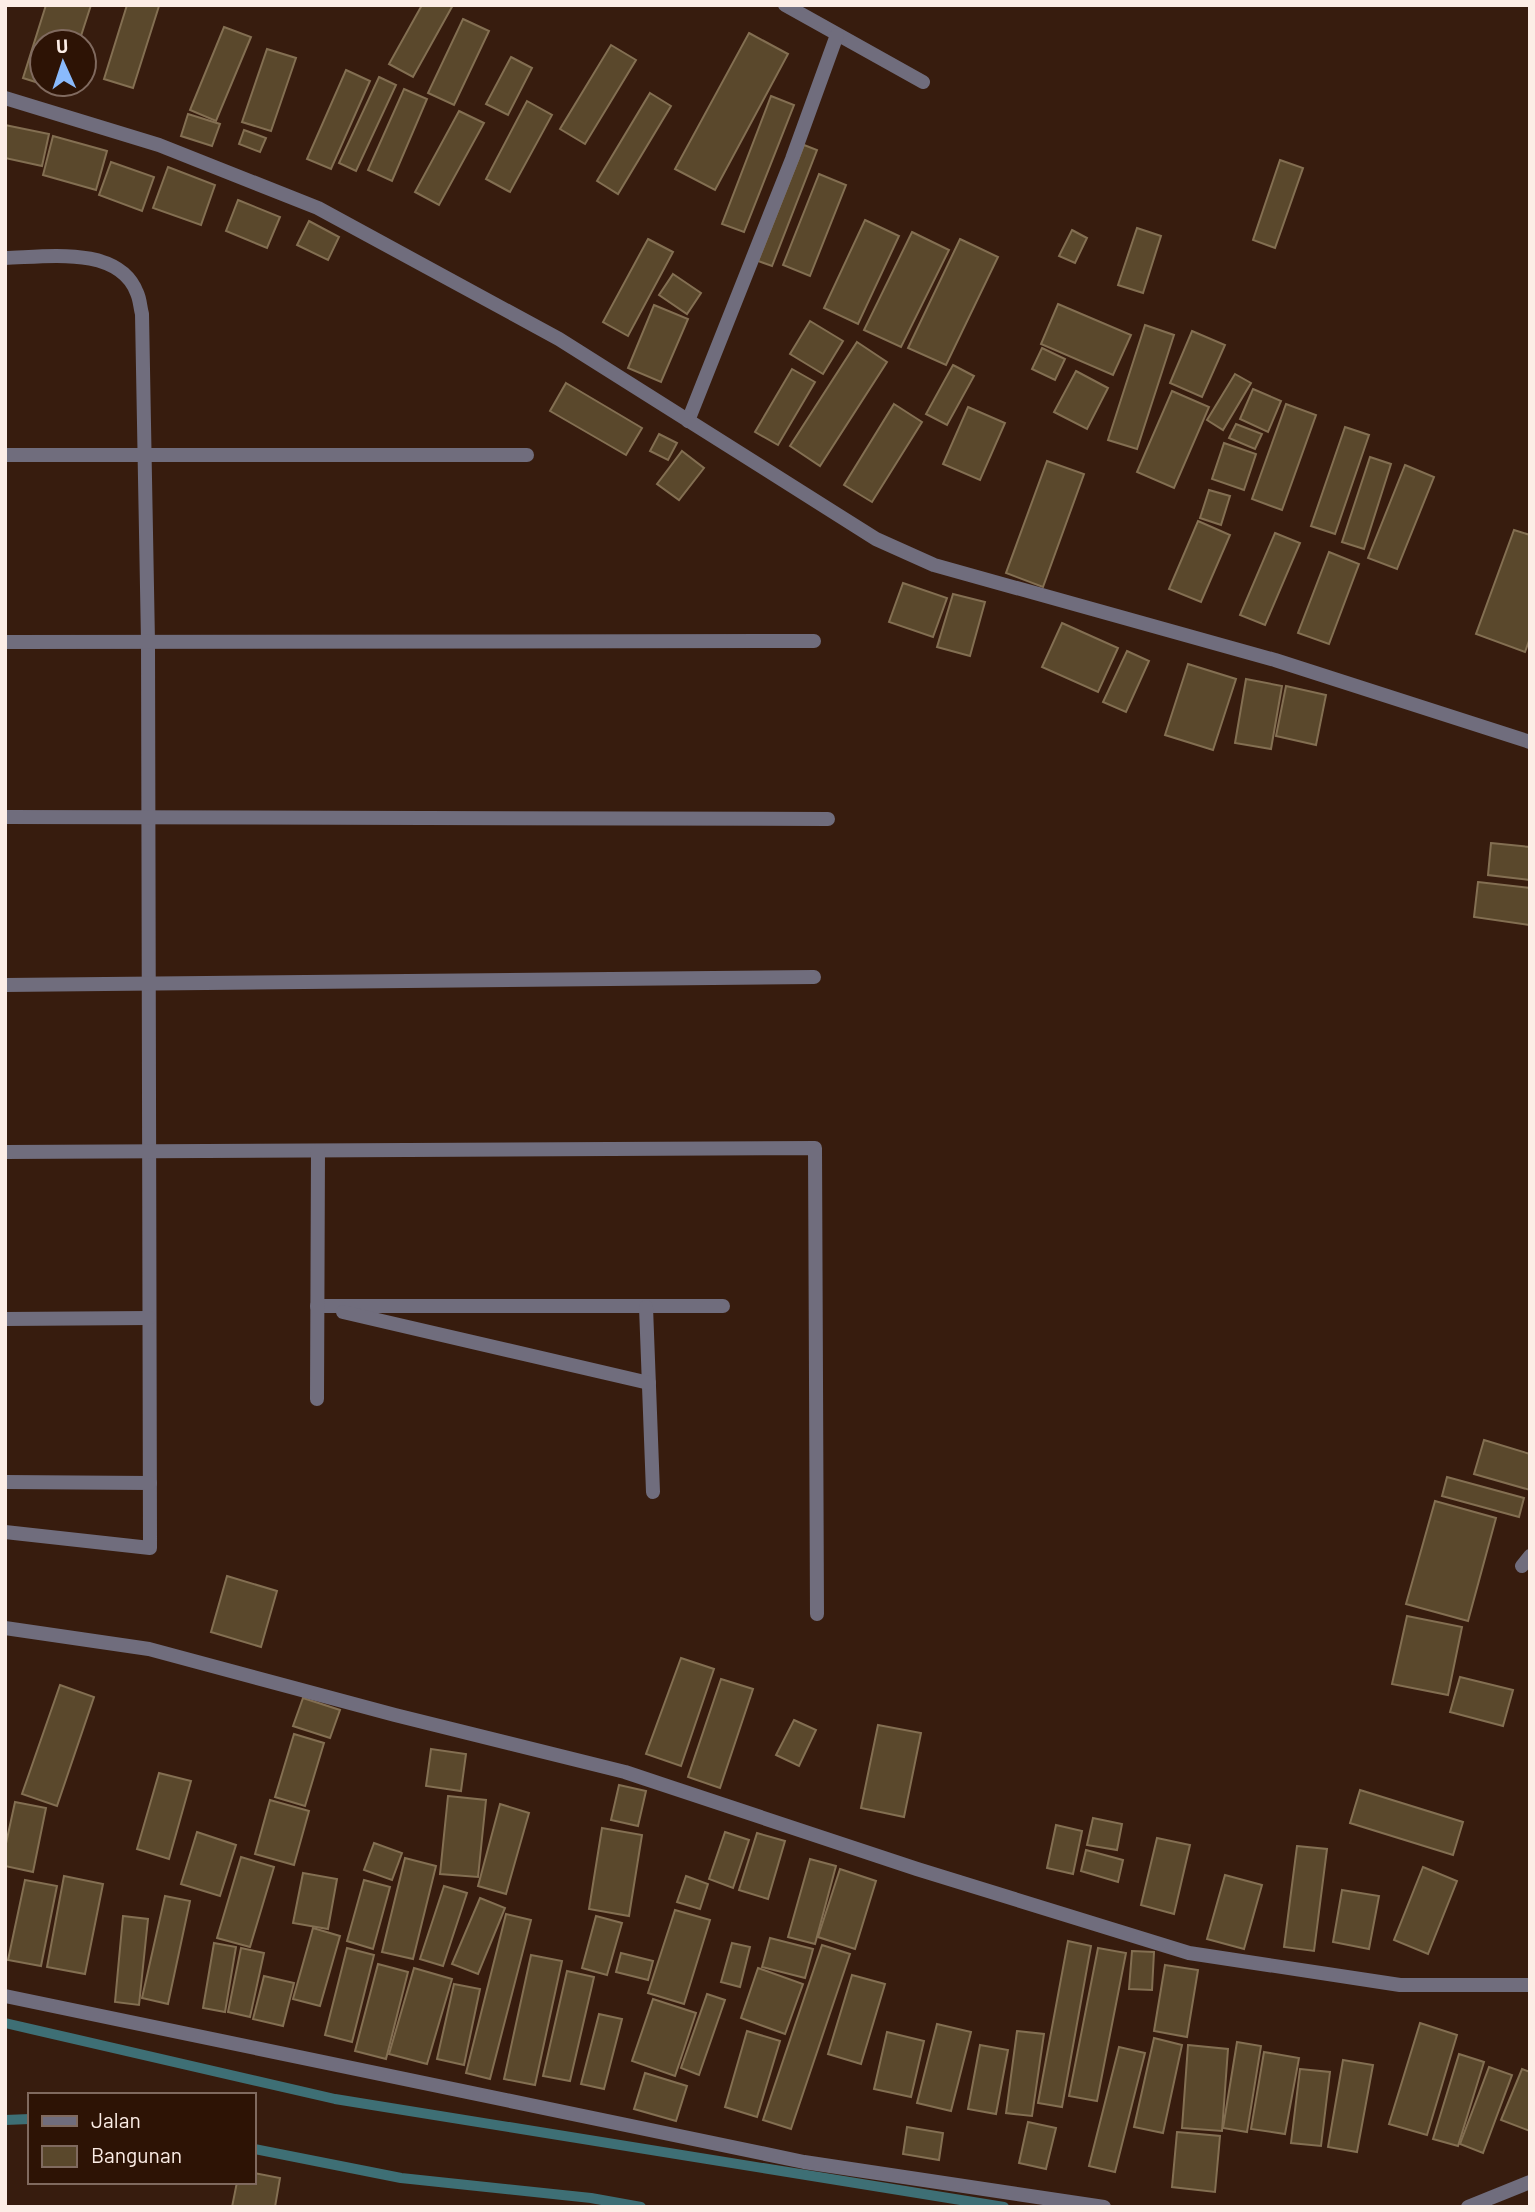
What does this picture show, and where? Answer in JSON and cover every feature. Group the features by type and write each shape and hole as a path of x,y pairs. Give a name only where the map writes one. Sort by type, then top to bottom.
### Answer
{"street":[{"path":"785,5 923,82"},
{"path":"688,421 792,159 837,35"},
{"path":"5,98 159,145 318,208 559,339 876,540 934,565 1275,660 1530,741"},
{"path":"5,258 97,259 112,264 127,276 138,293 142,314 148,642 150,1548 5,1532"},
{"path":"5,455 527,455"},
{"path":"5,642 814,642"},
{"path":"5,817 828,819"},
{"path":"5,985 814,977"},
{"path":"5,1152 815,1148 817,1614"},
{"path":"317,1399 318,1150"},
{"path":"317,1306 723,1306"},
{"path":"317,1306 649,1382"},
{"path":"646,1307 653,1492"},
{"path":"5,1319 149,1318"},
{"path":"5,1482 150,1483"},
{"path":"5,1628 149,1649 395,1716 625,1772 917,1869 1189,1953 1400,1985 1530,1985"},
{"path":"5,1996 804,2162 1104,2207"},
{"path":"1468,2207 1530,2182"}],"building":[{"path":"46,5 91,5 84,28 39,28"},
{"path":"127,5 159,6 133,88 104,79"},
{"path":"422,5 453,5 413,77 389,64"},
{"path":"463,19 489,31 454,105 428,93"},
{"path":"224,27 251,37 216,121 190,110"},
{"path":"749,33 788,54 715,190 675,169"},
{"path":"611,45 636,60 585,144 560,129"},
{"path":"267,49 296,58 271,131 242,122"},
{"path":"511,57 532,68 508,115 486,104"},
{"path":"28,62 28,80 23,78"},
{"path":"346,70 370,81 331,169 307,159"},
{"path":"379,77 396,85 356,171 339,163"},
{"path":"404,89 427,99 392,181 368,170"},
{"path":"650,93 671,106 618,194 597,181"},
{"path":"771,96 794,105 744,232 722,224"},
{"path":"527,101 552,115 510,192 486,179"},
{"path":"459,111 484,123 439,205 415,192"},
{"path":"188,114 220,124 212,146 181,136"},
{"path":"5,125 49,134 42,166 5,158"},
{"path":"244,130 266,138 260,152 239,144"},
{"path":"53,136 107,151 96,190 43,175"},
{"path":"804,145 817,150 772,266 758,261"},
{"path":"1280,160 1303,168 1275,248 1253,240"},
{"path":"111,162 154,177 142,211 99,195"},
{"path":"168,167 215,185 201,225 153,208"},
{"path":"819,174 846,185 810,276 783,265"},
{"path":"238,200 280,217 267,248 226,231"},
{"path":"865,220 899,236 858,324 824,308"},
{"path":"309,221 339,237 328,260 297,245"},
{"path":"1137,228 1161,236 1143,293 1118,285"},
{"path":"1072,230 1087,238 1075,263 1059,256"},
{"path":"912,232 949,250 901,347 864,330"},
{"path":"648,239 673,252 628,336 603,322"},
{"path":"960,239 998,257 946,365 908,348"},
{"path":"673,274 701,293 687,314 659,295"},
{"path":"1058,304 1131,335 1113,375 1041,344"},
{"path":"654,305 688,319 661,382 628,368"},
{"path":"810,321 843,341 823,374 790,354"},
{"path":"1145,325 1174,335 1137,449 1108,440"},
{"path":"1192,331 1225,345 1202,397 1170,383"},
{"path":"857,342 887,362 820,466 790,446"},
{"path":"1042,348 1065,359 1055,380 1032,369"},
{"path":"953,365 974,376 947,425 926,414"},
{"path":"792,369 815,382 778,445 755,432"},
{"path":"1076,371 1108,388 1087,429 1054,412"},
{"path":"1235,374 1251,383 1223,430 1207,420"},
{"path":"566,383 642,428 626,455 550,411"},
{"path":"1253,389 1281,401 1268,432 1240,419"},
{"path":"1172,391 1209,407 1174,488 1137,472"},
{"path":"894,404 922,422 872,502 844,485"},
{"path":"1286,404 1316,415 1282,510 1252,499"},
{"path":"968,407 1005,423 980,480 943,464"},
{"path":"1236,424 1262,434 1255,449 1229,438"},
{"path":"1345,427 1369,435 1335,534 1311,526"},
{"path":"659,434 677,443 668,460 650,451"},
{"path":"1224,443 1256,454 1244,490 1212,479"},
{"path":"682,451 704,468 679,500 657,484"},
{"path":"1370,457 1391,464 1364,549 1342,542"},
{"path":"1047,461 1084,474 1043,587 1006,573"},
{"path":"1405,465 1434,477 1397,569 1368,558"},
{"path":"1209,490 1230,496 1221,525 1200,518"},
{"path":"1198,521 1230,535 1201,602 1169,589"},
{"path":"1514,530 1530,535 1530,638 1525,652 1476,634"},
{"path":"1275,533 1300,543 1265,625 1240,615"},
{"path":"1329,552 1359,564 1329,644 1298,633"},
{"path":"903,583 947,598 933,637 889,622"},
{"path":"953,594 985,602 970,656 937,647"},
{"path":"1062,623 1118,648 1098,692 1042,667"},
{"path":"1127,651 1149,661 1126,712 1103,702"},
{"path":"1188,664 1236,679 1213,750 1165,735"},
{"path":"1246,679 1282,686 1271,749 1235,743"},
{"path":"1286,686 1326,695 1316,745 1276,736"},
{"path":"1491,843 1530,847 1530,880 1488,875"},
{"path":"1478,882 1530,888 1530,925 1474,917"},
{"path":"1484,1440 1530,1454 1530,1490 1474,1474"},
{"path":"1447,1477 1524,1498 1519,1517 1442,1496"},
{"path":"1435,1501 1496,1518 1468,1621 1406,1604"},
{"path":"227,1576 277,1591 261,1647 211,1632"},
{"path":"1407,1616 1462,1627 1448,1695 1392,1684"},
{"path":"681,1658 714,1669 681,1766 646,1754"},
{"path":"1460,1677 1513,1690 1503,1726 1450,1712"},
{"path":"721,1679 753,1689 720,1788 688,1777"},
{"path":"60,1685 94,1697 57,1806 22,1794"},
{"path":"303,1698 340,1710 330,1738 293,1726"},
{"path":"794,1720 816,1730 799,1766 776,1755"},
{"path":"878,1725 921,1733 904,1817 861,1808"},
{"path":"294,1734 324,1743 305,1806 275,1797"},
{"path":"431,1749 466,1754 461,1791 426,1786"},
{"path":"159,1773 191,1781 169,1859 137,1849"},
{"path":"619,1785 646,1791 638,1826 611,1820"},
{"path":"1360,1790 1463,1822 1453,1855 1350,1823"},
{"path":"448,1796 486,1800 478,1877 440,1874"},
{"path":"270,1800 309,1811 294,1865 255,1854"},
{"path":"15,1802 46,1808 33,1872 5,1866 5,1848"},
{"path":"500,1804 529,1813 506,1894 478,1886"},
{"path":"1093,1818 1122,1824 1117,1850 1087,1845"},
{"path":"1056,1825 1082,1831 1073,1874 1047,1868"},
{"path":"602,1828 642,1835 629,1916 589,1909"},
{"path":"197,1832 236,1845 220,1896 181,1884"},
{"path":"725,1832 749,1840 733,1888 709,1879"},
{"path":"757,1833 785,1841 768,1899 739,1890"},
{"path":"1157,1838 1190,1845 1174,1914 1141,1905"},
{"path":"374,1843 402,1853 392,1880 364,1870"},
{"path":"1297,1846 1327,1849 1314,1951 1284,1947"},
{"path":"1086,1850 1123,1860 1118,1882 1081,1871"},
{"path":"241,1857 274,1867 250,1947 217,1938"},
{"path":"405,1858 436,1866 413,1959 382,1952"},
{"path":"810,1859 836,1866 815,1944 788,1937"},
{"path":"1423,1867 1457,1881 1428,1954 1394,1940"},
{"path":"840,1869 876,1881 855,1949 818,1937"},
{"path":"303,1873 337,1879 328,1929 293,1923"},
{"path":"1225,1875 1262,1885 1244,1949 1207,1939"},
{"path":"64,1876 103,1884 85,1974 47,1967"},
{"path":"686,1876 708,1884 700,1909 677,1902"},
{"path":"25,1880 57,1886 41,1966 8,1960"},
{"path":"364,1880 390,1887 373,1949 347,1941"},
{"path":"444,1886 467,1893 443,1966 420,1959"},
{"path":"1342,1890 1379,1896 1369,1949 1333,1942"},
{"path":"165,1896 190,1901 168,2004 142,1998"},
{"path":"480,1898 505,1908 478,1974 452,1964"},
{"path":"675,1910 710,1920 684,2004 648,1993"},
{"path":"506,1914 531,1920 490,2079 466,2073"},
{"path":"123,1916 148,1919 139,2005 115,2002"},
{"path":"596,1916 622,1923 607,1975 582,1968"},
{"path":"313,1928 340,1936 320,2006 293,1999"},
{"path":"770,1938 813,1949 805,1978 762,1967"},
{"path":"1068,1941 1091,1946 1062,2107 1038,2103"},
{"path":"214,1943 236,1947 225,2012 203,2008"},
{"path":"732,1943 750,1947 740,1987 721,1982"},
{"path":"822,1945 850,1954 791,2129 763,2120"},
{"path":"241,1948 264,1953 250,2017 228,2012"},
{"path":"347,1948 374,1955 352,2042 325,2035"},
{"path":"1098,1948 1126,1953 1097,2101 1069,2096"},
{"path":"1132,1951 1154,1952 1152,1990 1129,1989"},
{"path":"621,1953 653,1961 648,1980 616,1972"},
{"path":"531,1955 562,1961 535,2085 504,2079"},
{"path":"378,1964 408,1972 386,2059 355,2051"},
{"path":"1165,1965 1198,1970 1187,2037 1154,2031"},
{"path":"414,1968 452,1979 427,2064 389,2054"},
{"path":"758,1968 803,1984 785,2034 741,2018"},
{"path":"567,1971 594,1977 570,2081 543,2076"},
{"path":"852,1975 885,1984 861,2064 828,2054"},
{"path":"264,1976 294,1983 283,2026 253,2019"},
{"path":"454,1984 480,1989 464,2065 437,2059"},
{"path":"707,1994 725,2000 699,2075 681,2068"},
{"path":"653,1999 696,2013 675,2076 632,2061"},
{"path":"599,2014 622,2019 604,2089 581,2084"},
{"path":"1420,2023 1457,2035 1427,2135 1389,2124"},
{"path":"937,2024 971,2032 951,2111 917,2103"},
{"path":"747,2031 780,2041 757,2117 725,2107"},
{"path":"1017,2031 1044,2034 1032,2116 1006,2113"},
{"path":"887,2032 924,2041 911,2097 874,2089"},
{"path":"1154,2038 1182,2045 1163,2133 1134,2127"},
{"path":"1237,2042 1261,2046 1247,2132 1223,2128"},
{"path":"980,2045 1008,2050 996,2114 968,2109"},
{"path":"1188,2045 1228,2049 1222,2131 1182,2128"},
{"path":"1119,2047 1145,2053 1115,2172 1089,2166"},
{"path":"1264,2052 1299,2058 1285,2134 1251,2129"},
{"path":"1459,2054 1484,2062 1458,2146 1433,2139"},
{"path":"1343,2060 1373,2065 1357,2152 1328,2147"},
{"path":"1489,2067 1512,2075 1483,2153 1460,2144"},
{"path":"1300,2069 1330,2072 1321,2146 1291,2143"},
{"path":"1522,2069 1530,2072 1530,2131 1501,2120"},
{"path":"645,2073 687,2086 676,2121 634,2109"},
{"path":"1028,2122 1056,2128 1046,2169 1019,2163"},
{"path":"907,2127 943,2133 939,2160 903,2154"},
{"path":"1177,2132 1220,2136 1215,2192 1172,2187"},
{"path":"256,2173 280,2178 275,2207 232,2207 237,2184 256,2184"}],"waterway":[{"path":"5,2023 335,2099 1004,2207"},
{"path":"5,2120 28,2119"},
{"path":"256,2149 401,2178 591,2198 641,2207"}]}
